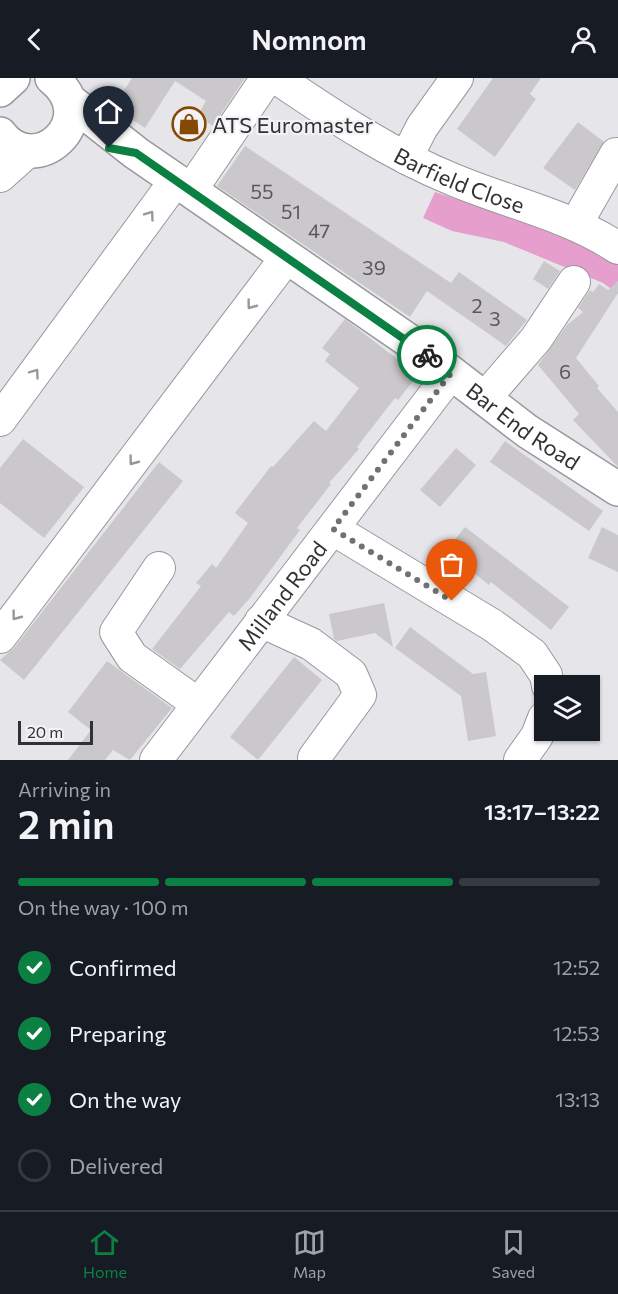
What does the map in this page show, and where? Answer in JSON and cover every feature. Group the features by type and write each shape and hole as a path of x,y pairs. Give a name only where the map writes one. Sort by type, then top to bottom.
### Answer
{"main road":[{"path":"0,90 13,78"},
{"path":"0,134 14,147 43,146 70,123 62,86"},
{"name":"Bar End Road","path":"62,86 136,153 451,373 534,435 618,489"},
{"name":"Bar End Road","path":"43,146 136,153"}],"street":[{"path":"0,420 267,78"},
{"name":"Barfield Close","path":"277,78 356,133 406,158 455,181 576,224 618,248"},
{"path":"406,158 422,127 457,78"},
{"path":"0,176 43,146"},
{"path":"576,224 616,154"},
{"path":"0,637 286,258"},
{"path":"485,398 536,339 574,282"},
{"name":"Milland Road","path":"156,760 451,373"},
{"path":"333,529 492,625 532,654 546,675"},
{"path":"159,568 116,632 132,657 198,704"},
{"path":"261,621 319,650 351,674 360,695 314,758"},
{"path":"520,760 534,740"}],"shaded area":[{"path":"435,192 584,241 618,264 618,294 603,283 504,242 452,231 423,218"}],"building":[{"path":"132,78 245,78 213,126 197,116 206,101 175,81 145,128 113,107"},
{"path":"493,78 541,78 530,94 536,99 495,157 457,129"},
{"path":"578,122 604,142 575,190 543,168"},
{"path":"245,146 451,283 459,272 527,320 506,346 427,291 410,317 217,186"},
{"path":"544,261 560,271 548,289 533,279"},
{"path":"618,281 618,293 576,358 599,386 597,388 618,412 618,467 573,420 579,414 538,365 567,325 583,312 578,308 590,290 593,292 599,284 608,290"},
{"path":"345,319 418,375 398,400 395,398 357,447 359,449 329,483 331,484 297,528 300,530 250,598 234,616 229,612 180,669 152,649 201,586 196,583 212,564 216,568 248,523 235,513 271,466 273,467 314,421 326,431 359,388 325,361 330,354 322,348"},
{"path":"23,439 84,487 44,538 0,503 0,468"},
{"path":"505,441 603,511 589,531 490,462"},
{"path":"456,448 476,465 440,507 420,490"},
{"path":"159,462 183,481 24,680 0,660 14,648"},
{"path":"465,527 569,607 551,630 491,582 489,585 446,551"},
{"path":"602,527 618,535 618,572 588,558"},
{"path":"384,603 393,647 375,633 337,641 334,639 329,614"},
{"path":"410,627 473,674 486,672 496,736 468,741 461,696 395,648"},
{"path":"294,657 322,680 258,760 230,737"},
{"path":"107,661 172,708 130,760 113,750 105,760 68,760 91,730 68,712"}],"way so far":[{"path":"427,355 451,373 333,529 452,601"}],"place":[{"name":"ATS Euromaster","path":"189,124"}],"route":[{"path":"109,148 136,153 427,355"}]}
